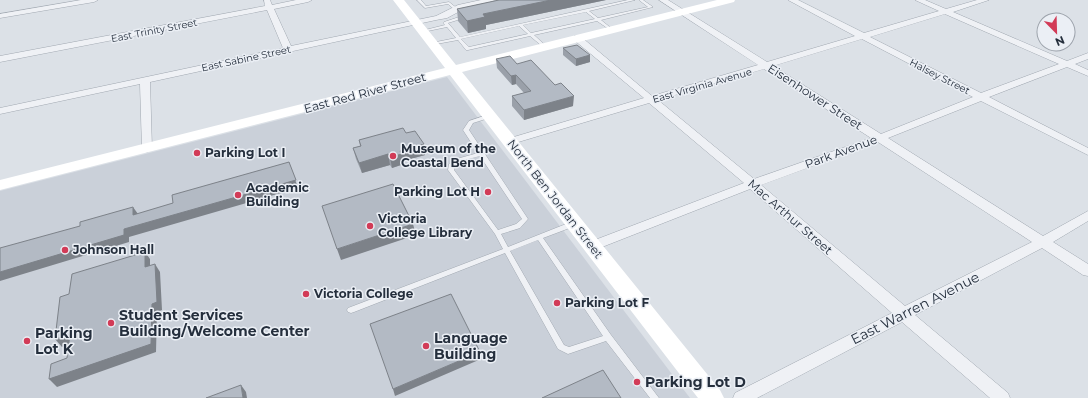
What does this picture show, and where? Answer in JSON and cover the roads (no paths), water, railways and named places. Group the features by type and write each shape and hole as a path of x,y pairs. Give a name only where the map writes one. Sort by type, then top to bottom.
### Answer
{"street":[{"path":"0,16 94,0"},
{"name":"East Trinity Street","path":"0,59 268,4 308,0"},
{"name":"North Ben Jordan Street","path":"398,0 712,398"},
{"name":"Eisenhower Street","path":"663,0 1088,271"},
{"name":"East Red River Street","path":"0,186 543,46 730,0"},
{"name":"Halsey Street","path":"792,0 1088,152"},
{"path":"919,0 1088,73"},
{"name":"East Virginia Avenue","path":"511,142 984,0"},
{"name":"East Sabine Street","path":"0,111 288,49 419,27 456,9 490,2"},
{"path":"268,4 288,49"},
{"name":"Mac Arthur Street","path":"577,38 752,184 1002,398"},
{"name":"Park Avenue","path":"592,246 752,184 880,138 1088,56"},
{"path":"145,80 148,149"},
{"name":"East Warren Avenue","path":"741,398 1043,242 1088,215"}],"lane":[{"path":"419,0 425,7 448,1 456,9"},
{"path":"433,44 634,0"},
{"path":"469,15 445,23 460,38 468,49 651,7 641,0"},
{"path":"586,10 610,29"},
{"path":"520,25 543,46"},
{"path":"419,27 448,26"},
{"path":"490,116 471,122 466,130 480,154 525,219 518,226 497,233"},
{"path":"480,154 455,161 452,164 451,170 497,233 505,250 560,347 568,351 608,337"},
{"path":"351,310 574,223"},
{"path":"539,237 608,337 655,398"}],"place":[{"name":"Parking Lot I","path":"197,153"},
{"name":"Museum of the Coastal Bend","path":"393,156"},
{"name":"Parking Lot H","path":"488,192"},
{"name":"Academic Building","path":"238,195"},
{"name":"Victoria College Library","path":"370,226"},
{"name":"Johnson Hall","path":"65,250"},
{"name":"Victoria College","path":"306,294"},
{"name":"Parking Lot F","path":"557,303"},
{"name":"Student Services Building/Welcome Center","path":"111,323"},
{"name":"Parking Lot K","path":"27,341"},
{"name":"Language Building","path":"426,346"},
{"name":"Parking Lot D","path":"637,382"}]}
